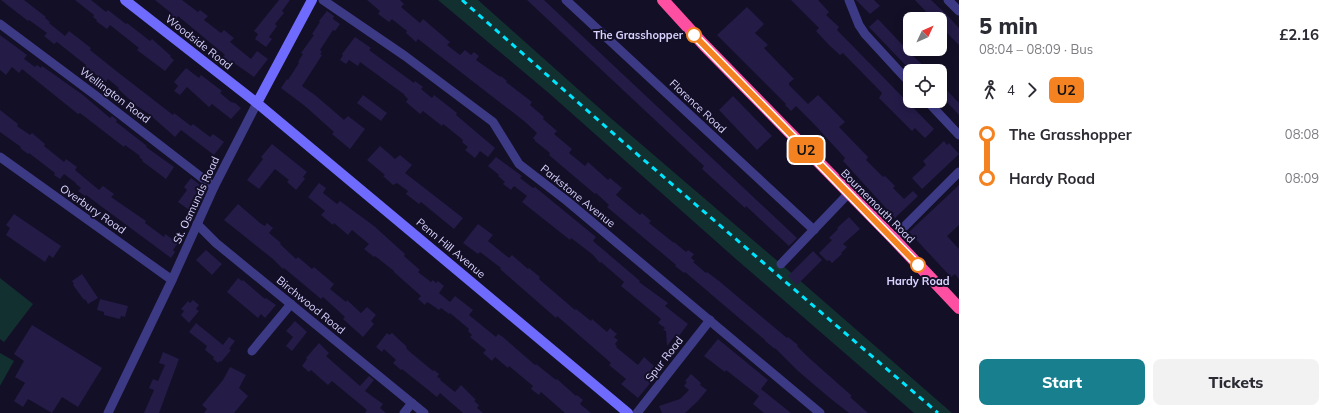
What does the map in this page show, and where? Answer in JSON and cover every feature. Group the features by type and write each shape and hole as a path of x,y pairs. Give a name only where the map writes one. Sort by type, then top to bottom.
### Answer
{"highway":[{"name":"Bournemouth Road","path":"663,0 704,45 848,194 893,238 959,308"}],"street":[{"name":"Woodside Road","path":"125,0 257,103"},
{"name":"St. Osmunds Road","path":"108,413 172,280 214,187 311,0"},
{"name":"Parkstone Avenue","path":"324,0 405,56 493,122 519,164 567,201 820,413"},
{"name":"Florence Road","path":"566,0 814,230"},
{"path":"849,0 859,25 865,34 903,75"},
{"path":"948,0 959,11"},
{"name":"Wellington Road","path":"0,24 214,187"},
{"name":"Penn Hill Avenue","path":"257,103 628,413"},
{"path":"934,108 959,135"},
{"name":"Overbury Road","path":"0,157 172,280"},
{"path":"893,238 959,172"},
{"path":"781,264 848,194"},
{"name":"Birchwood Road","path":"197,224 216,243 424,413"},
{"path":"252,351 291,304"},
{"name":"Spur Road","path":"637,413 710,320"},
{"path":"404,413 412,403"}],"green space":[{"path":"438,0 478,0 606,114 952,413 914,413 737,260 551,95"},
{"path":"0,278 33,304 4,342 0,339"},
{"path":"0,353 14,361 0,386"}],"building":[{"path":"1,0 24,0 46,17 45,18 50,22 49,23 65,36 69,31 91,48 90,50 173,115 174,113 191,126 193,124 210,137 213,134 224,142 214,155 181,130 175,137 149,114 137,106 108,79 106,82 84,66 86,65 57,42 54,44 44,36 47,33 29,20 28,21"},
{"path":"75,0 91,0 106,12 108,10 150,41 152,39 174,60 165,71 137,50 139,48 110,25 107,29 96,21 97,20 93,17 94,15"},
{"path":"155,0 182,0 198,12 200,10 208,16 204,20 221,33 224,30 234,38 230,42 251,59 257,51 268,59 254,77 234,63 232,65 223,57 225,55 178,16 176,19"},
{"path":"279,0 290,0 282,11 284,13 275,24 277,26 269,37 272,39 266,47 255,39 258,34 254,31"},
{"path":"367,0 400,0 404,4 401,7 420,23 423,19 450,42 447,45 460,55 465,50 471,55 474,52 479,56 476,60 501,76 507,81 506,82 532,102 530,105 557,131 554,134 572,149 569,153 585,166 588,162 608,180 610,178 622,188 616,195 640,215 642,213 651,221 649,223 674,243 686,252 688,250 694,254 691,258 695,261 693,262 706,273 707,272 719,281 787,338 788,337 798,345 797,346 808,357 852,396 850,397 868,413 849,413 831,399 798,371 775,348 685,272 684,273 675,266 676,265 607,207 609,205 596,193 595,194 549,155 550,153 533,138 537,133 524,121 418,39 416,42 406,33 407,31 392,19 389,22 378,14 380,11"},
{"path":"527,0 544,0 797,238 789,246 746,206 745,208 702,169 704,166"},
{"path":"791,0 818,0 829,12 826,15 839,27 837,30 903,97 903,108 913,108 934,129 925,138 915,128 912,131 879,98 882,93 843,53 840,55 816,31 819,28"},
{"path":"856,0 874,0 880,6 870,14"},
{"path":"915,0 931,0 944,12 926,12"},
{"path":"747,7 764,24 755,33 768,45 764,48 794,79 789,83 789,85 808,104 818,95 845,122 839,127 868,157 866,160 883,177 885,176 895,186 893,188 904,199 913,191 918,196 895,218 843,161 845,158 813,123 796,106 791,111 785,105 786,104 717,35"},
{"path":"327,11 334,16 333,19 340,24 335,31 333,30 320,50 322,52 320,54 322,55 302,86 344,120 348,116 365,129 350,149 332,134 334,132 305,106 281,88 299,63 298,62 303,54 301,53 314,35 312,34 320,22 319,21"},
{"path":"947,15 959,28 959,45 947,33"},
{"path":"878,19 903,46 903,56 913,56 922,64 904,64 869,27"},
{"path":"0,35 27,55 24,59 35,67 37,65 41,68 42,66 83,95 110,118 112,116 117,120 116,122 147,146 146,147 174,167 166,179 142,161 143,160 139,157 140,156 125,145 124,147 80,113 78,114 22,69 19,73 12,67 6,75 0,70"},
{"path":"355,37 371,48 369,50 414,83 415,81 423,87 421,89 432,98 434,95 457,113 456,115 495,148 488,157 480,151 475,158 465,150 468,147 462,142 463,140 443,124 442,126 423,111 420,114 406,102 408,99 405,95 360,62 358,66 349,60 346,64 340,60 343,55 342,54"},
{"path":"186,68 199,78 201,75 222,91 220,93 241,108 231,119 212,104 209,107 187,87 180,95 174,91 178,86 174,82"},
{"path":"947,90 959,103 959,115 947,102"},
{"path":"363,95 387,113 381,121 357,103"},
{"path":"733,96 772,136 757,150 719,110"},
{"path":"0,110 18,124 17,126 30,135 32,133 45,144 44,146 64,162 66,159 77,167 75,170 99,190 103,186 114,194 111,197 146,221 145,223 164,237 165,234 178,243 173,250 175,252 171,258 86,195 85,196 78,191 81,188 64,174 60,179 54,175 55,173 0,132"},
{"path":"944,141 947,145 949,143 959,154 922,189 912,178 926,165 923,161"},
{"path":"272,144 307,172 303,177 305,179 296,190 287,182 289,180 275,169 259,189 247,180 263,159 261,157"},
{"path":"380,146 395,159 400,155 412,165 405,173 463,218 454,229 421,202 419,204 406,194 408,191 397,183 393,185 383,176 385,175 367,160"},
{"path":"496,157 522,176 520,178 533,188 535,187 596,237 593,241 640,281 639,282 668,303 665,306 688,324 676,340 674,337 667,346 666,331 663,330 665,328 658,323 661,319 621,286 624,282 601,262 600,263 592,254 571,238 570,240 522,202 527,196 514,186 511,190 503,184 505,182 488,166"},
{"path":"191,178 203,187 194,199 196,200 189,210 178,202 187,190 184,187"},
{"path":"319,183 326,188 323,193 337,204 340,201 374,226 405,254 404,256 420,270 418,272 431,282 433,280 436,283 438,281 444,286 439,293 450,302 455,296 473,310 469,315 496,337 498,334 503,337 535,365 536,364 556,380 557,379 576,396 577,395 583,400 580,404 591,413 565,413 541,392 539,395 531,389 533,386 509,366 508,368 495,357 492,361 483,353 486,350 470,337 472,335 468,331 469,329 450,313 449,314 441,308 439,310 427,302 425,305 418,299 421,296 394,271 364,249 369,244 352,230 348,235 334,223 333,225 321,215 325,211 308,197"},
{"path":"959,185 959,225 947,236 959,249 959,279 955,274 951,277 909,232"},
{"path":"238,204 260,223 265,226 267,223 273,228 269,233 296,259 298,257 312,269 314,267 334,284 330,289 346,302 347,300 361,313 367,307 376,315 371,321 374,324 363,337 343,319 345,317 323,297 321,299 224,220"},
{"path":"14,214 61,246 53,258 49,255 45,262 6,235 10,228 6,225"},
{"path":"849,217 860,229 843,244 847,247 841,253 842,254 832,263 829,260 827,261 819,253 832,240 829,238 838,229 837,228"},
{"path":"478,224 493,235 488,241 509,258 512,255 528,269 529,268 540,277 539,279 575,310 576,309 591,321 592,319 607,332 610,328 617,334 614,337 618,340 615,344 617,346 616,347 638,365 644,357 654,366 646,377 652,381 638,398 621,384 626,379 609,365 611,363 557,316 556,318 500,269 501,268 480,252 478,254 463,243"},
{"path":"206,250 222,264 212,275 196,260"},
{"path":"813,251 822,260 797,285 788,276"},
{"path":"82,274 98,298 88,304 73,285 74,284 72,281"},
{"path":"238,278 242,281 243,280 265,299 266,298 276,305 265,318 261,314 258,318 227,292"},
{"path":"100,299 128,306 125,317 121,316 120,319 104,315 104,312 97,310"},
{"path":"193,300 199,305 196,309 199,311 189,323 181,315 184,311 181,309 188,301 190,303"},
{"path":"295,321 307,332 292,351 286,346 293,337 286,331"},
{"path":"196,323 223,345 229,337 235,341 229,349 231,350 221,362 220,361 218,363 213,359 214,357 205,350 207,346 189,332"},
{"path":"32,325 102,368 78,407 62,397 52,413 28,399 23,407 14,401 25,383 15,377 24,361 14,354"},
{"path":"387,333 389,335 392,333 407,347 406,348 410,352 433,371 434,370 439,374 437,377 455,392 461,385 476,400 474,401 479,405 477,408 483,413 463,413 440,393 437,397 402,369 401,370 393,363 396,360 384,349 382,352 376,347"},
{"path":"718,339 768,380 761,389 791,413 764,413 753,404 759,396 726,370 725,372 704,356"},
{"path":"319,343 329,353 326,356 360,386 369,376 374,380 365,391 383,404 380,408 386,413 365,413 367,410 332,381 328,385 311,370 309,372 302,366 307,359 306,358"},
{"path":"163,352 179,359 159,413 144,413 154,390 149,388 153,379 158,381 165,365 159,363"},
{"path":"230,367 246,375 239,388 248,396 234,413 204,413 207,409 202,405 223,380"},
{"path":"691,374 701,383 700,385 707,390 685,413 662,413 659,406 680,399 689,390 684,386 687,382 685,381"}],"railway":[{"path":"462,0 623,142 938,413"}],"bus line":[{"name":"U2","path":"694,35 918,265"}],"place":[{"name":"The Grasshopper","path":"694,35"},
{"name":"Hardy Road","path":"918,265"}]}
